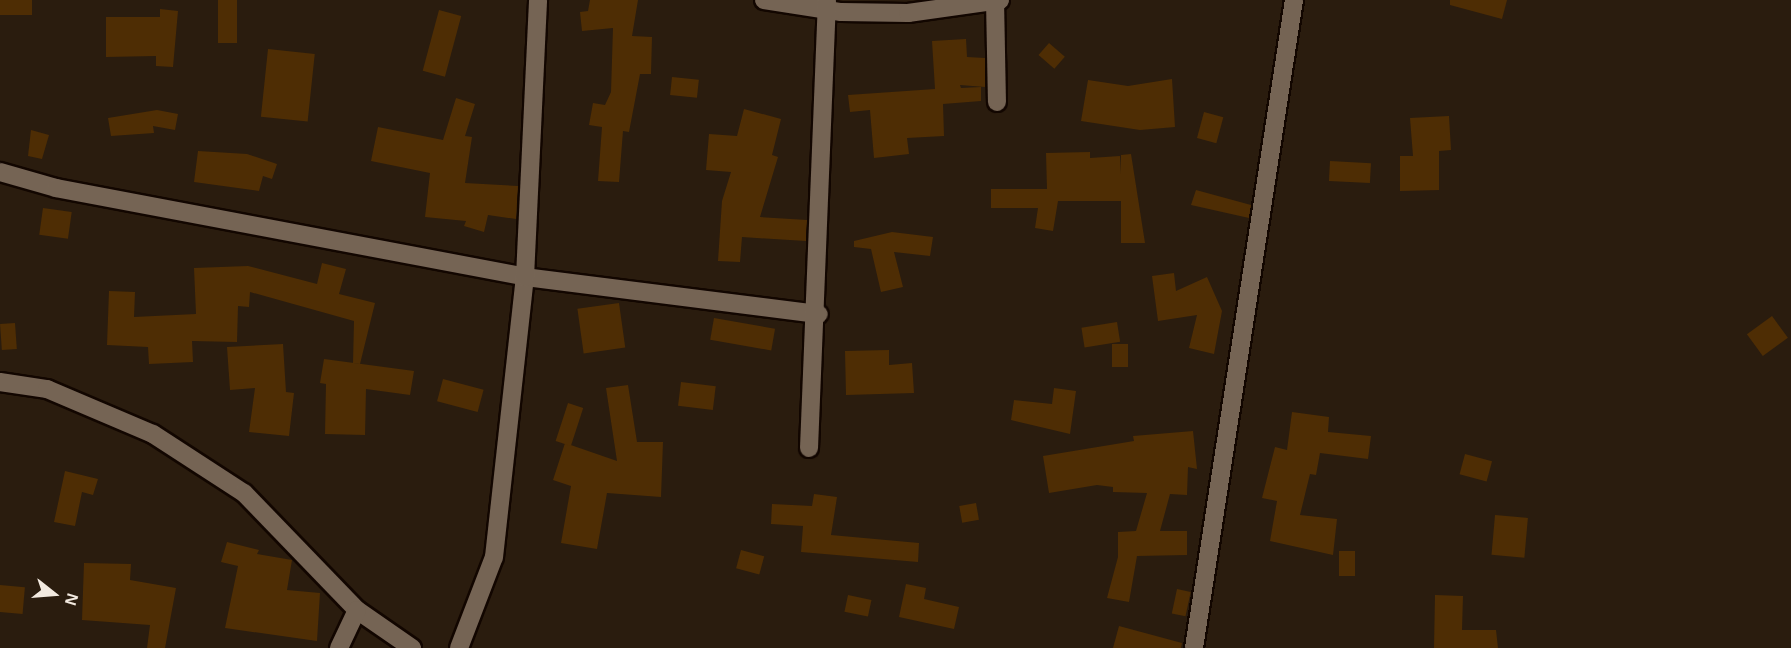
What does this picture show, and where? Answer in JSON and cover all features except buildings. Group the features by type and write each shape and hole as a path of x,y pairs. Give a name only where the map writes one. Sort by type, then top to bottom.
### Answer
{"street":[{"path":"459,648 494,556 525,277 538,0"},
{"path":"764,0 908,13 996,1 997,102"},
{"path":"1194,648 1294,0"},
{"path":"809,448 819,314 827,5"},
{"path":"0,172 56,188 525,277 819,314"},
{"path":"0,382 47,389 162,440 244,493 357,610 412,648"},
{"path":"339,648 357,610"}]}
